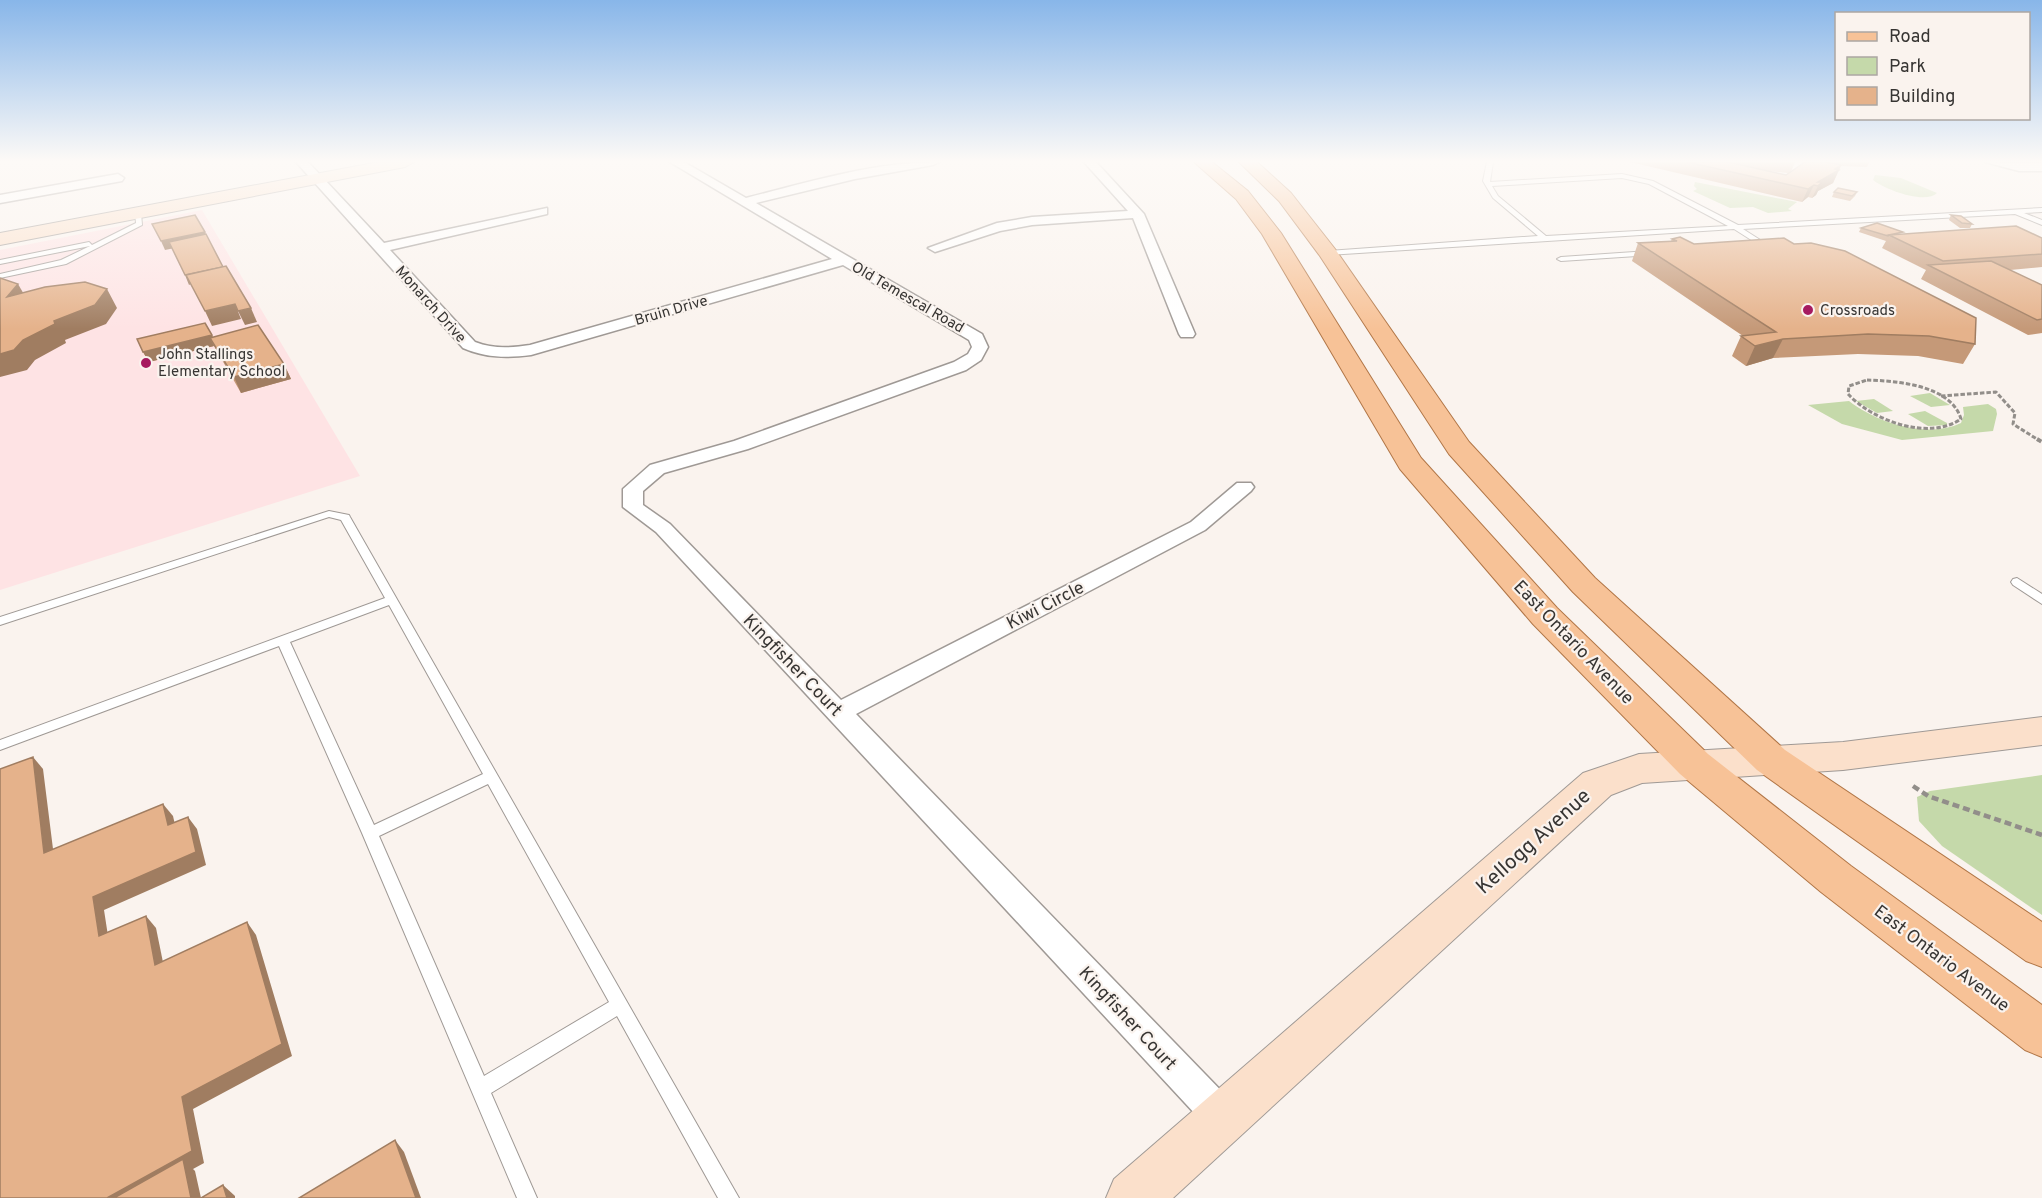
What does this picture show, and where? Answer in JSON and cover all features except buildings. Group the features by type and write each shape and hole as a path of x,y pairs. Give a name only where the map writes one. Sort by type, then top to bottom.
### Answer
{"main road":[{"name":"East Ontario Avenue","path":"1259,218 1271,233 1410,463 1545,616 1694,764 1836,879 2042,1034"},
{"path":"1305,218 1337,252 1459,448 1584,585 1771,760 2042,947"}],"street":[{"path":"0,239 112,218"},
{"name":"Monarch Drive","path":"353,218 469,345 496,353"},
{"path":"381,248 512,218"},
{"name":"Old Temescal Road","path":"771,218 976,337 980,346"},
{"path":"935,248 998,227 1032,221 1079,218"},
{"path":"1140,218 1187,334"},
{"name":"Bruin Drive","path":"496,353 531,350 844,260"},
{"name":"Kingfisher Court","path":"980,346 975,357 960,366 741,445 657,469 633,489 633,507 663,528 1223,1118"},
{"name":"Kiwi Circle","path":"839,712 1198,526 1244,487"},
{"name":"Kellogg Avenue","path":"1133,1198 1597,784 1639,769 1843,756 2042,731"}],"lane":[{"path":"0,276 63,262 140,224 139,218"},
{"path":"1520,218 1544,238"},
{"path":"1719,218 1761,243 1758,247 1747,247"},
{"path":"1337,252 1906,218"},
{"path":"0,262 108,240"},
{"path":"1562,259 1659,252"},
{"path":"0,621 329,514 345,517 729,1198"},
{"path":"2017,582 2042,600"},
{"path":"0,744 392,600"},
{"path":"284,640 527,1198"},
{"path":"370,833 492,776"},
{"path":"480,1089 620,1005"}],"path":[{"path":"1941,396 1956,406 1961,419 1948,426 1924,427 1894,422 1869,412 1851,399 1847,390 1860,381 1883,380 1915,386 1941,396 1996,392 2015,413 2013,424 2042,442"},
{"path":"1913,786 1928,796 2042,835"}],"shaded area":[{"name":"John Stallings Elementary School","path":"162,218 207,218 360,476 0,590 0,250"}],"green space":[{"path":"1930,393 1950,405 1931,407 1910,396"},
{"path":"1874,399 1893,411 1877,413 1856,401"},
{"path":"1849,401 1860,409 1888,422 1918,429 1948,428 1961,423 1964,415 1963,407 1988,404 1996,409 1997,414 1993,431 1902,440 1842,424 1808,405"},
{"path":"1925,411 1947,425 1928,426 1908,414"},
{"path":"2042,775 2042,915 1942,846 1919,821 1917,797 1930,791"}],"place":[{"name":"Crossroads","path":"1808,310"},
{"name":"John Stallings Elementary School","path":"146,363"}]}
